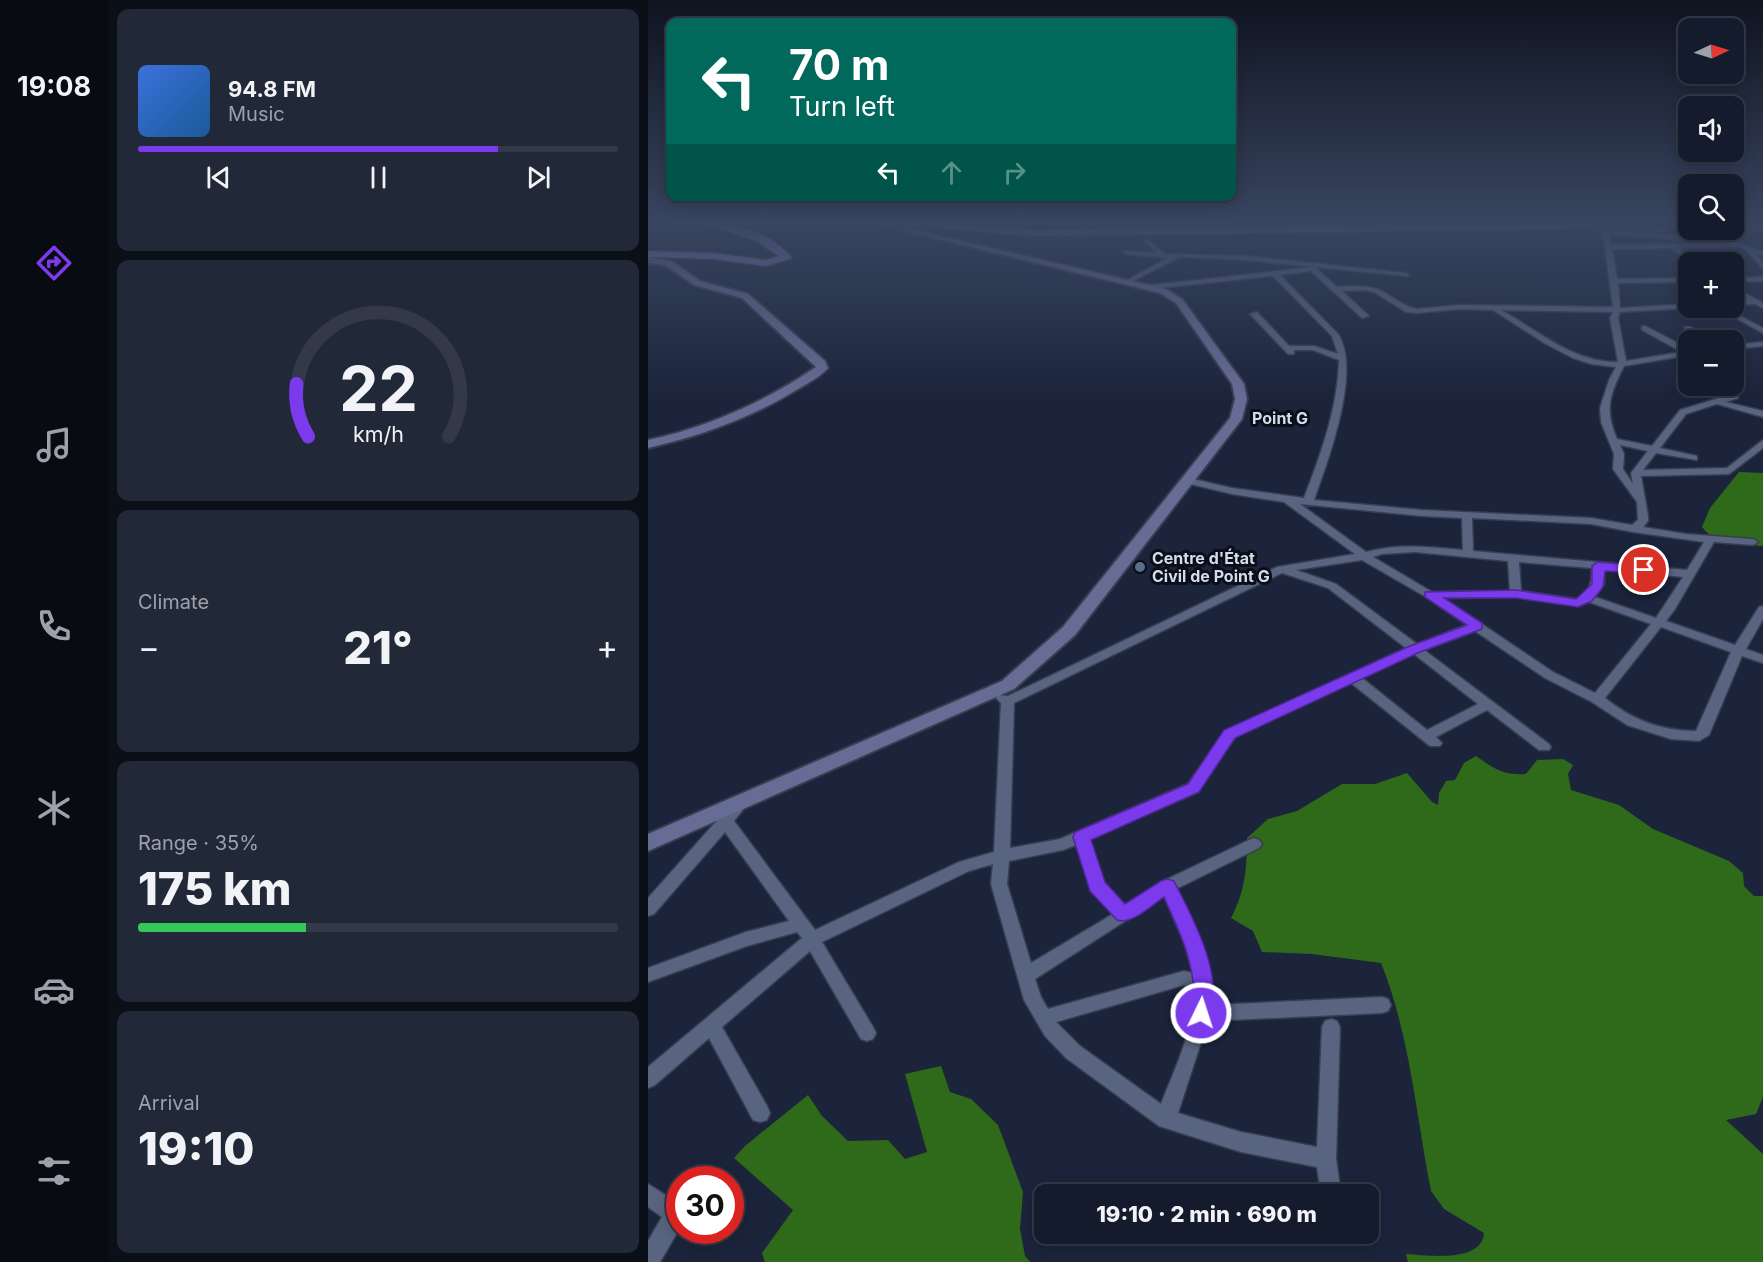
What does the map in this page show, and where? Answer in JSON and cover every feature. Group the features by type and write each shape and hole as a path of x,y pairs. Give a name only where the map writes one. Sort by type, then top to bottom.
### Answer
{"street":[{"path":"648,444 682,437 732,419 822,368 821,363 745,296 692,280"},
{"path":"1126,280 1152,286 1179,302 1238,384 1240,403 1236,419 1190,481 1069,631 1008,685 1001,696 1002,856 999,884 1033,1000 1044,1018 1073,1052 1166,1119 1241,1142 1326,1159"},
{"path":"1152,286 1215,280"},
{"path":"1281,280 1339,340 1343,372 1323,462 1308,502"},
{"path":"1325,280 1365,316"},
{"path":"1672,280 1678,283"},
{"path":"1633,529 1642,521 1644,510 1618,469 1619,454 1605,422 1604,408 1613,380 1622,363 1614,318 1617,309 1615,281 1678,280"},
{"path":"1336,289 1364,288 1376,291 1409,310 1492,308 1550,311 1678,306"},
{"path":"1744,294 1763,306"},
{"path":"1744,303 1759,302"},
{"path":"1492,308 1525,325 1542,339 1572,355 1592,362 1622,363 1678,354"},
{"path":"1254,314 1289,350 1321,349 1341,358"},
{"path":"1739,318 1763,331"},
{"path":"1645,328 1678,346"},
{"path":"1744,346 1763,344"},
{"path":"1638,499 1636,473 1683,412 1735,396"},
{"path":"1716,402 1763,414"},
{"path":"1615,441 1694,458"},
{"path":"1636,473 1730,471 1763,443"},
{"path":"1190,481 1232,491 1308,502 1467,515 1591,521 1633,529 1753,542"},
{"path":"1287,499 1364,556 1430,595 1549,675 1597,699 1614,715 1637,727 1699,736 1704,732 1738,651 1763,609"},
{"path":"1467,515 1468,554"},
{"path":"1597,699 1658,623 1711,538"},
{"path":"648,843 743,801 1001,696 1281,569 1364,556 1381,551 1415,549 1690,574"},
{"path":"1513,558 1516,594"},
{"path":"1430,595 1516,594 1572,603 1587,598 1598,584 1598,566"},
{"path":"1281,569 1332,586 1544,747"},
{"path":"1587,598 1763,659"},
{"path":"648,1078 812,939 965,866 1063,844 1193,788 1230,734 1415,649 1477,626"},
{"path":"1353,678 1430,739 1488,704"},
{"path":"648,909 743,801"},
{"path":"725,821 802,924 867,1033"},
{"path":"1081,837 1097,885 1124,915"},
{"path":"1025,976 1167,886 1254,844"},
{"path":"1166,1119 1201,1013 1203,983 1191,935 1167,886"},
{"path":"648,975 746,939 802,924"},
{"path":"1044,1018 1184,978 1203,983"},
{"path":"1201,1013 1382,1005"},
{"path":"711,1024 760,1113"},
{"path":"1330,1184 1326,1159 1331,1027"},
{"path":"648,1194 676,1214 648,1261"}],"green space":[{"path":"1739,472 1763,473 1763,546 1722,540 1714,537 1702,527 1710,508"},
{"path":"1476,756 1499,770 1511,774 1526,774 1537,760 1563,759 1573,765 1568,774 1571,790 1619,805 1653,829 1729,861 1743,873 1744,886 1754,896 1763,896 1763,1097 1756,1114 1726,1120 1763,1154 1763,1262 1408,1262 1406,1254 1442,1256 1465,1253 1475,1249 1484,1233 1444,1209 1431,1191 1406,1047 1391,990 1381,963 1312,954 1262,952 1253,931 1231,918 1244,880 1247,838 1268,819 1297,811 1342,784 1375,784 1407,773 1432,802 1438,805 1439,793 1446,781 1455,780 1464,763"},
{"path":"941,1066 950,1092 971,1099 998,1125 1023,1192 1020,1229 1025,1256 1030,1262 765,1262 762,1253 793,1210 734,1158 745,1146 808,1095 822,1116 848,1141 888,1140 905,1159 927,1152 905,1074"}],"place":[{"name":"Centre d'État Civil de Point G","path":"1140,567"}],"district":[{"name":"Point G","path":"1280,418"}],"route":[{"path":"1201,1013 1203,983 1191,935 1167,886 1124,915 1097,885 1081,837 1193,788 1230,734 1415,649 1477,626 1430,595 1471,592 1516,594 1578,603 1587,598 1598,584 1598,566 1644,570"}]}
